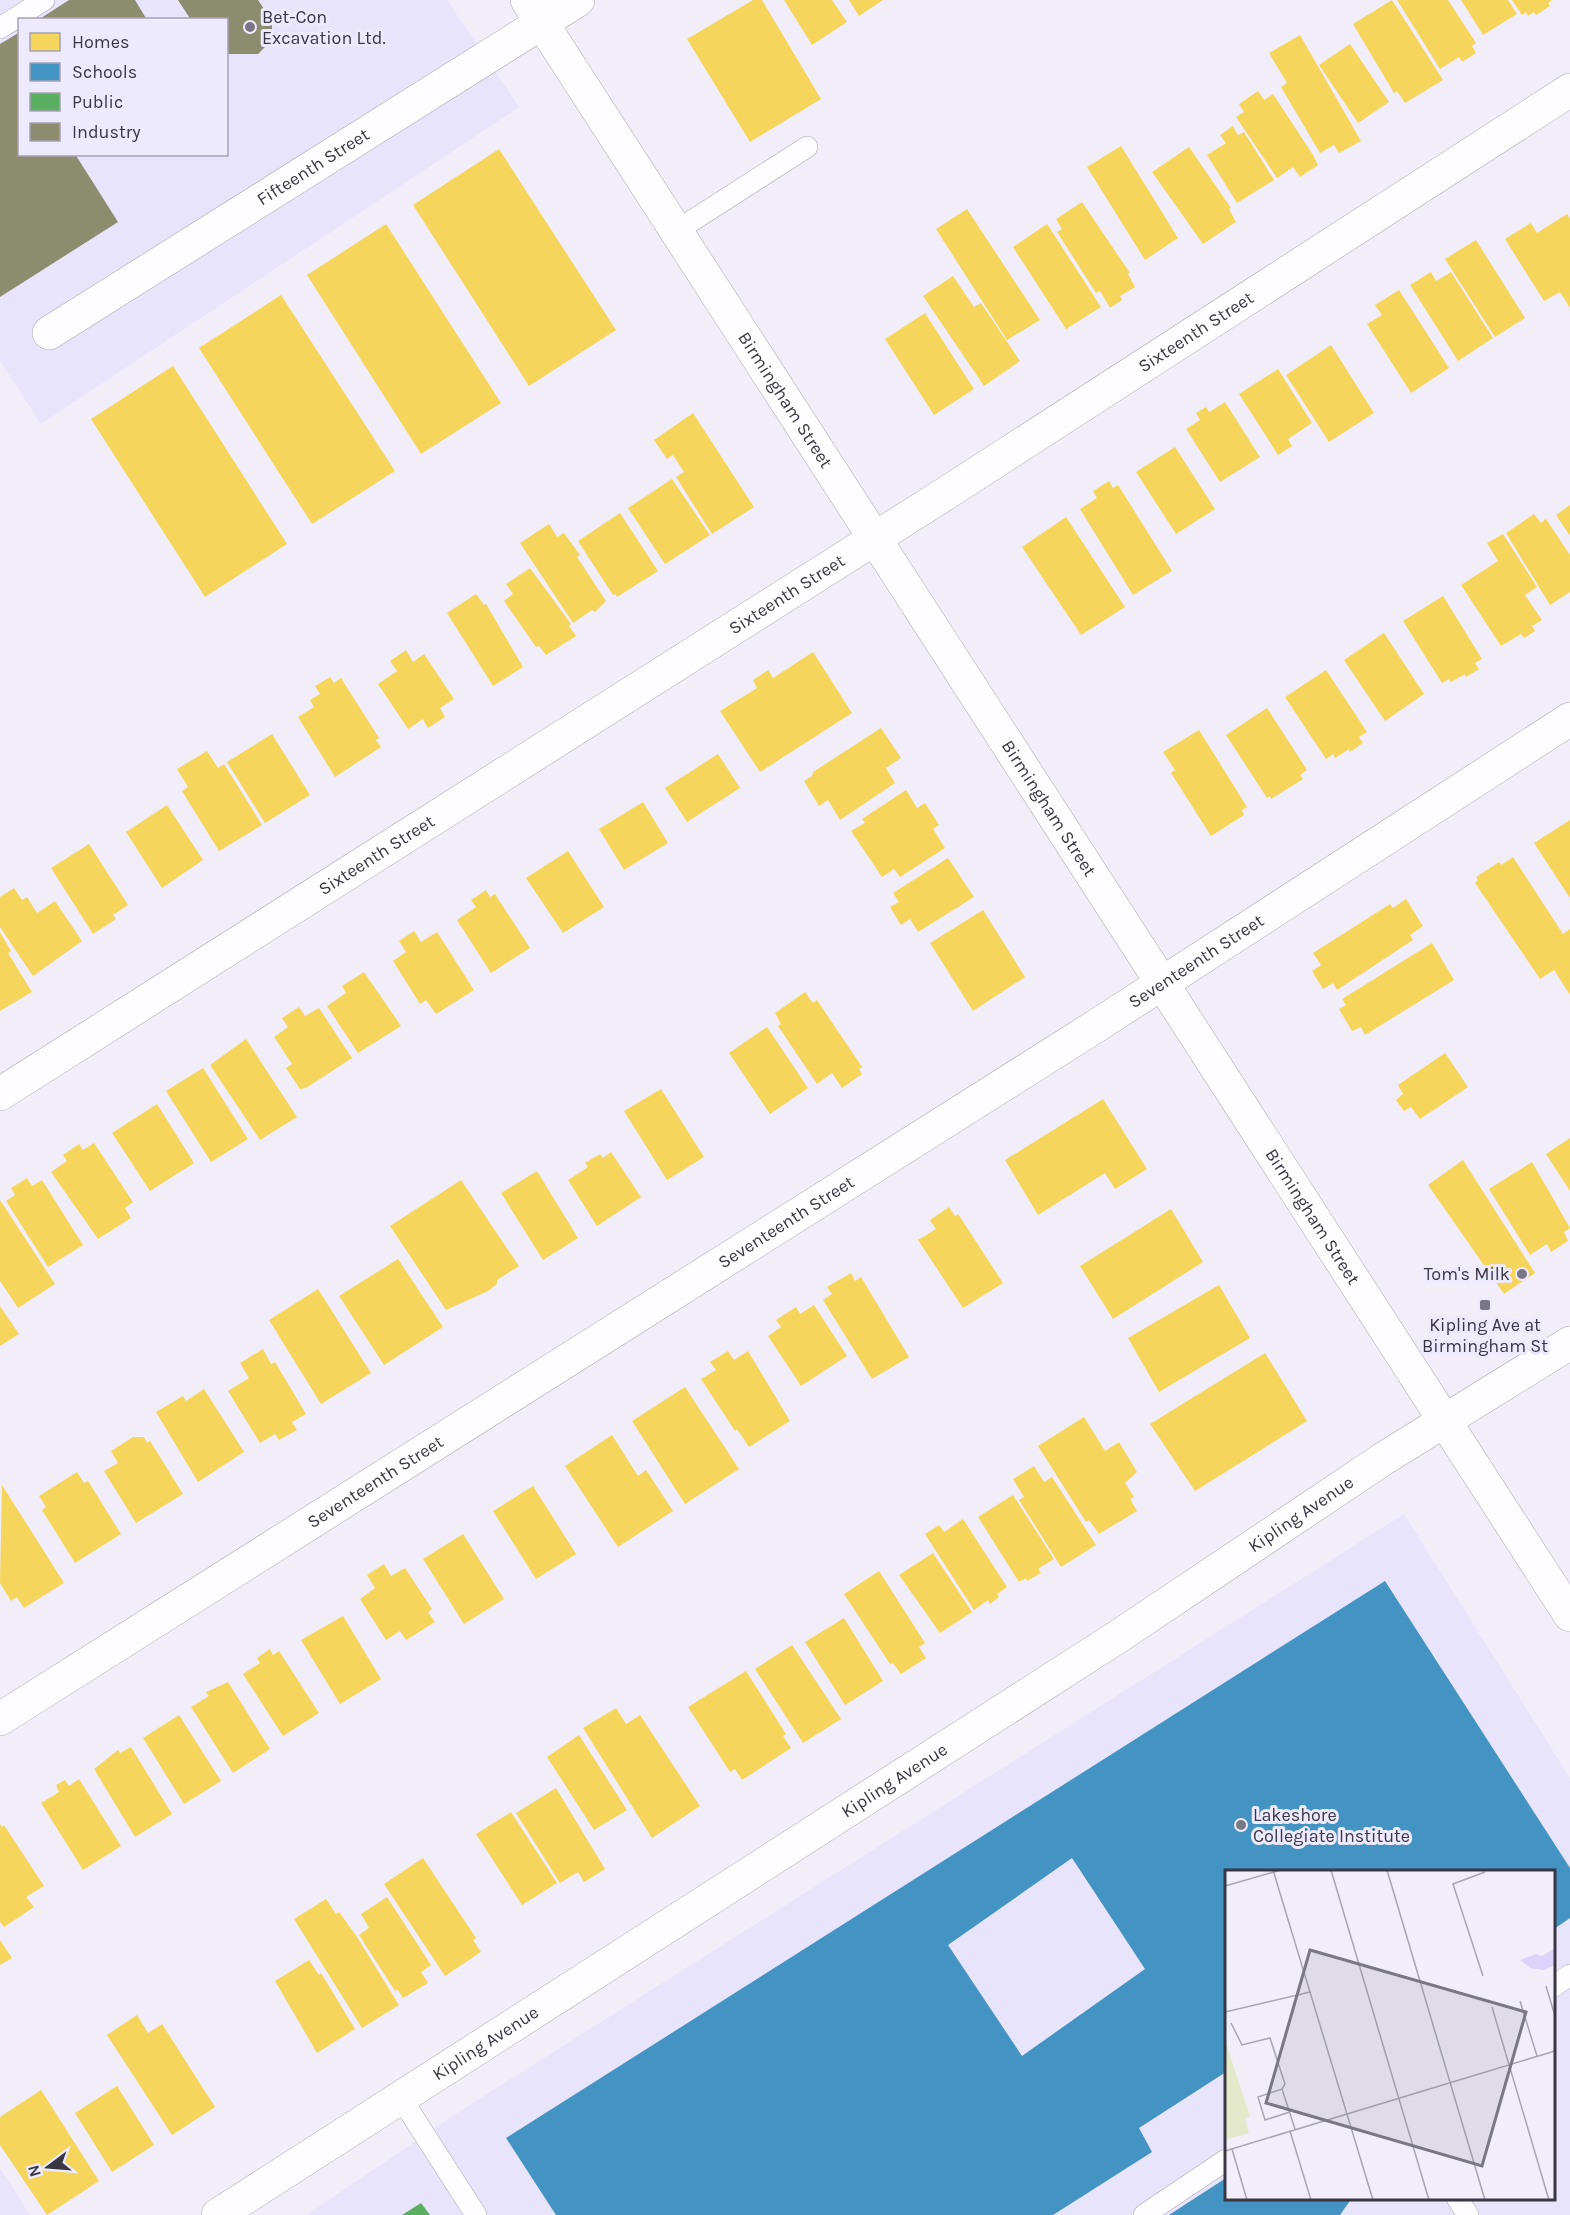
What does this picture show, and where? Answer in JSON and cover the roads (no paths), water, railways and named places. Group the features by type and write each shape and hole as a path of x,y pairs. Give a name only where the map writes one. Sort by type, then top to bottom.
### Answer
{"street":[{"name":"Fifteenth Street","path":"49,333 534,11 578,0"},
{"name":"Birmingham Street","path":"534,11 1570,1615"},
{"name":"Sixteenth Street","path":"0,1094 875,539 1570,90"},
{"name":"Seventeenth Street","path":"0,1719 1161,984 1570,719"},
{"name":"Kipling Avenue","path":"218,2215 1119,1636 1383,1459 1570,1343"}],"lane":[{"path":"0,28 44,0"},
{"path":"676,231 807,147"},
{"path":"1555,1985 1570,1975"},
{"path":"401,2098 476,2215"},
{"path":"1144,2215 1225,2161"},
{"path":"1458,2200 1468,2215"}],"place":[{"name":"Bet-Con Excavation Ltd.","path":"250,27"},
{"name":"Tom's Milk","path":"1522,1274"},
{"name":"Kipling Ave at Birmingham St","path":"1485,1305"},
{"name":"Lakeshore Collegiate Institute","path":"1241,1825"}]}
